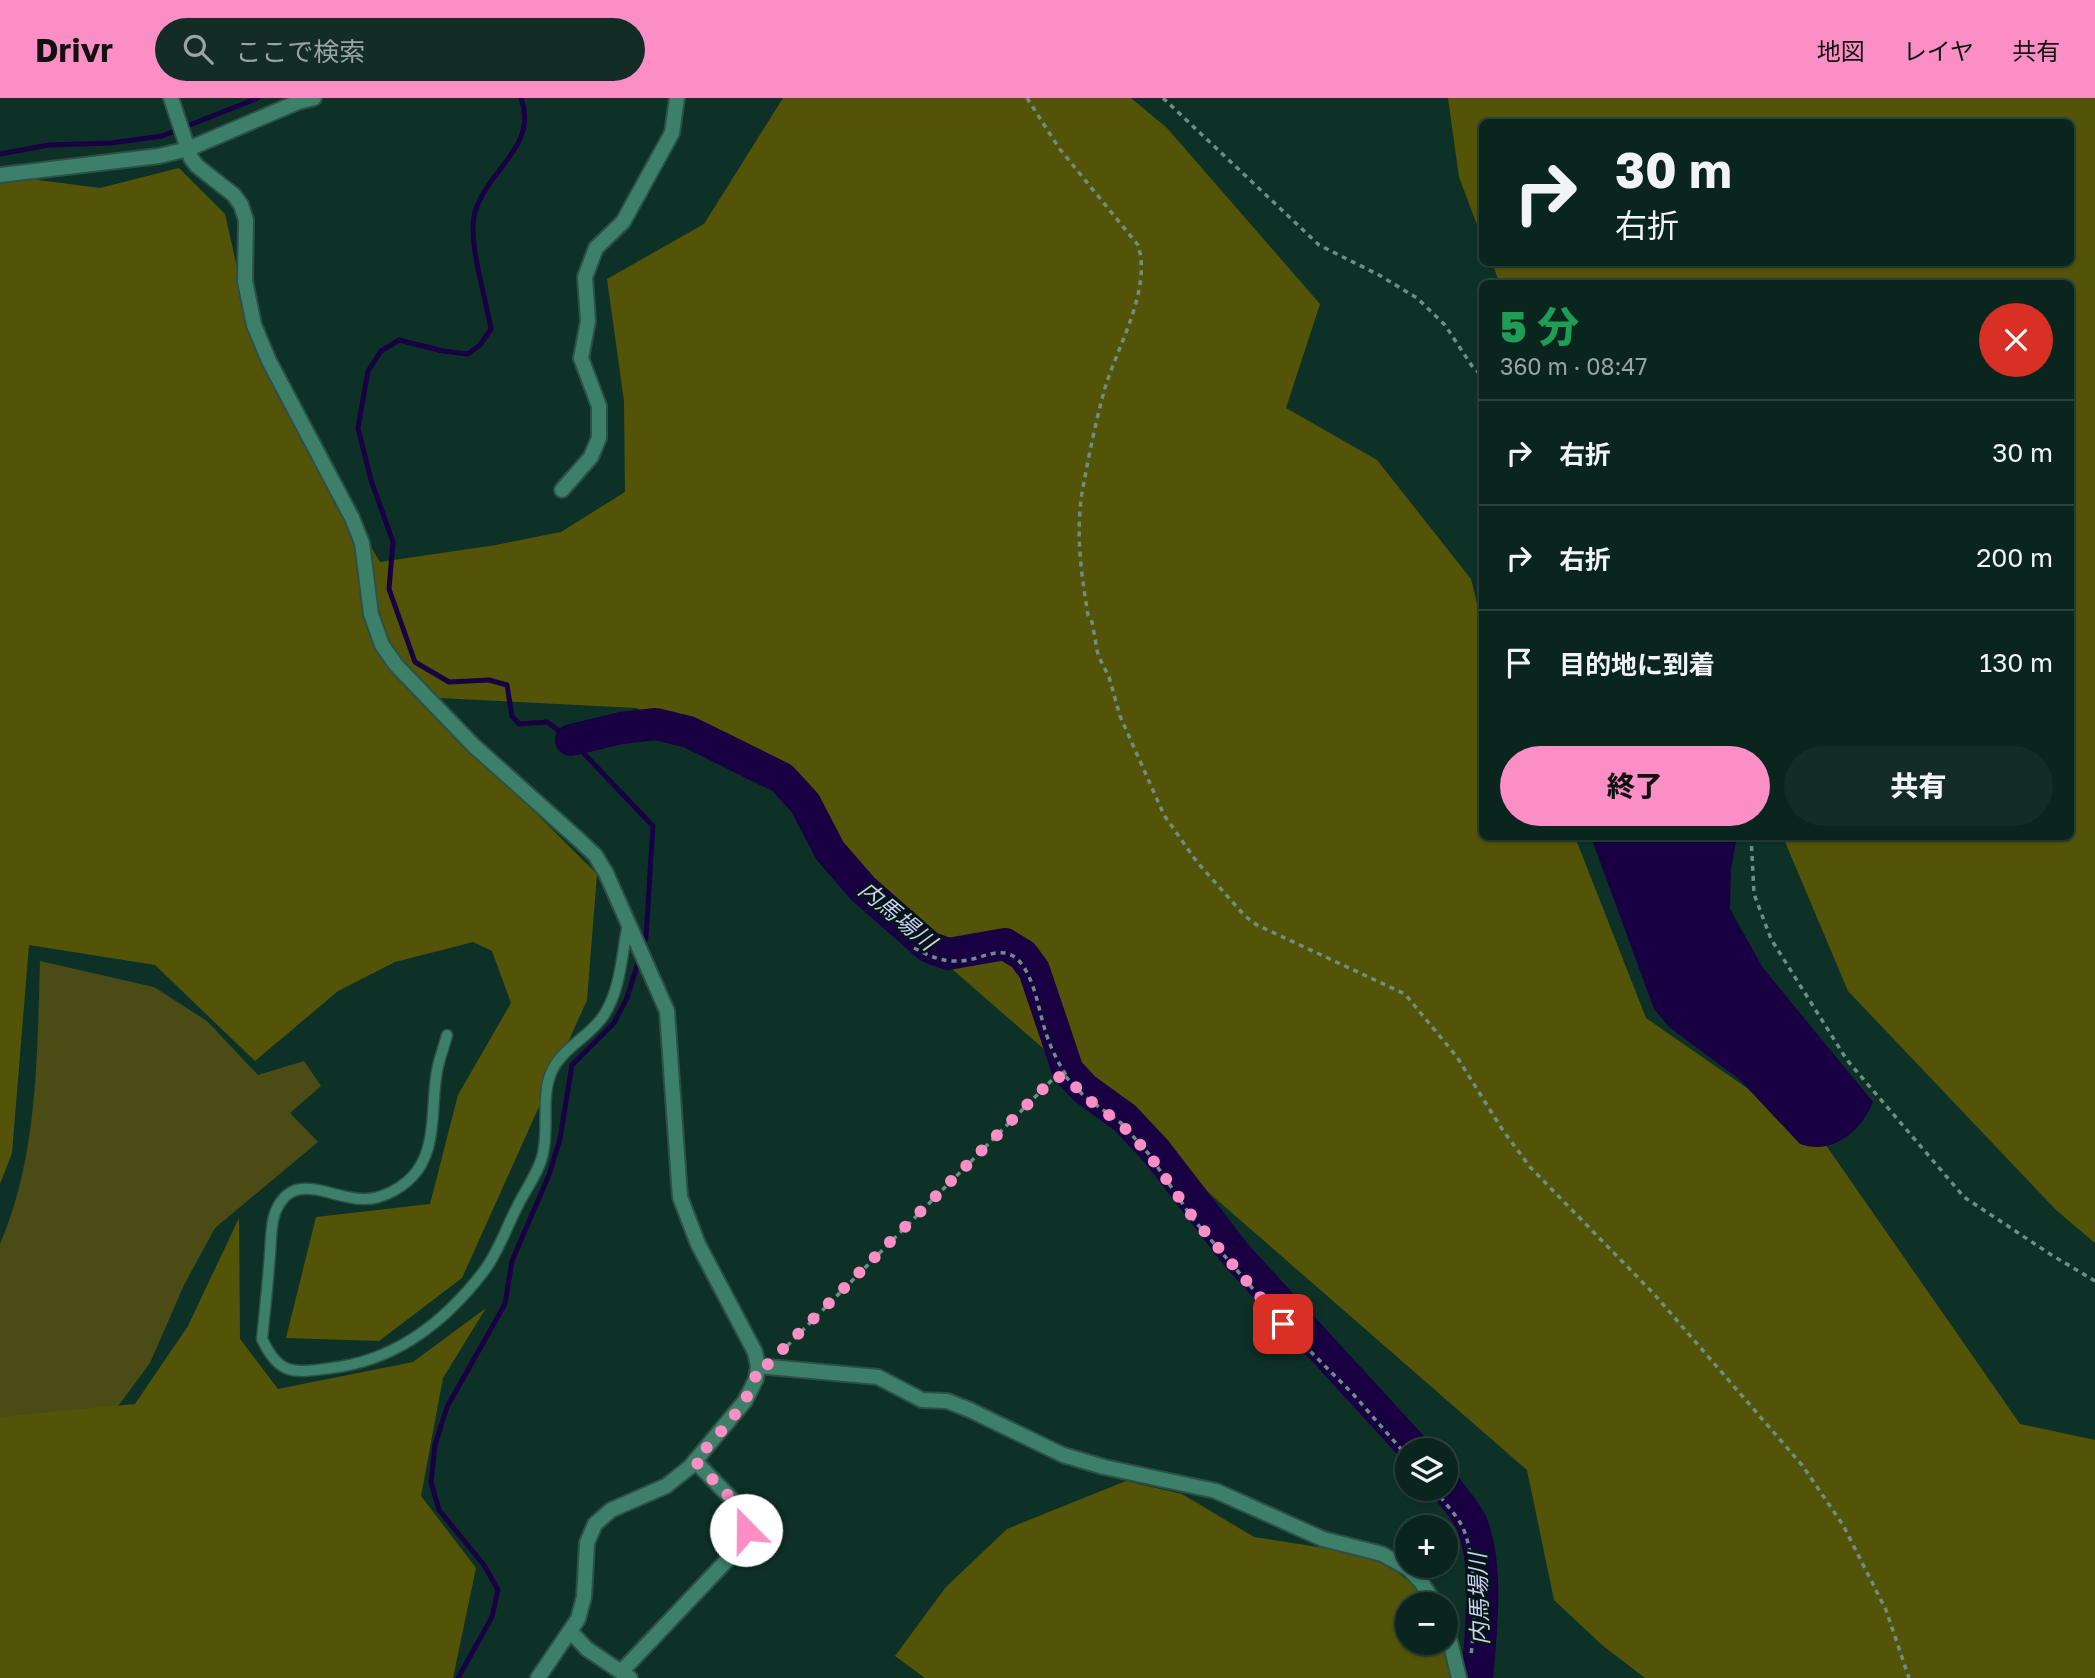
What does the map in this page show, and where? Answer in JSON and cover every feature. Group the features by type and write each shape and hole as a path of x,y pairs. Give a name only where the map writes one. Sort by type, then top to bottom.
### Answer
{"street":[{"path":"171,98 197,166 234,195 241,205 246,220 245,281 254,326 269,361 352,518 362,543 371,614 382,645 396,665 474,747 595,855 649,965 667,1011 680,1197 698,1244 762,1366"},
{"path":"0,175 159,156 184,136 314,98"},
{"path":"562,490 591,457 599,438 599,406 581,358 588,321 585,277 596,248 623,222 671,132 677,98"},
{"path":"538,1678 578,1619 584,1597 587,1543 594,1524 611,1510 666,1486 695,1461 745,1401 762,1366"},
{"path":"762,1366 878,1377 922,1400 947,1401 970,1410 1063,1455 1104,1467 1216,1491 1323,1539 1381,1554 1409,1569 1428,1592"},
{"path":"570,1631 587,1649 625,1675 731,1556 746,1530 747,1515 695,1461"},
{"path":"1453,1655 1459,1678"}],"lane":[{"path":"447,1035 437,1070 430,1137 418,1170 404,1184 377,1198 359,1199 312,1187 297,1190 282,1198 274,1217 262,1339 271,1357 281,1367 298,1372 352,1366 377,1359 405,1345 449,1309 485,1270 543,1154 549,1077 554,1065 605,1014 616,989 628,922"}],"path":[{"path":"1027,98 1059,148 1138,245 1143,260 1140,288 1105,389 1082,489 1077,544 1088,615 1092,622 1098,655 1109,677 1120,716 1164,815 1196,862 1245,916 1258,925 1405,995 1457,1057 1502,1129 1530,1167 1654,1294 1802,1465 1843,1525 1886,1610 1909,1678"},
{"path":"1163,98 1319,245 1380,275 1417,298 1445,325 1479,373"},
{"path":"1751,840 1754,894 1771,940 1847,1060 1964,1198 2095,1281"},
{"path":"914,948 936,959 957,962 995,953 1008,952 1014,956 1028,974 1052,1051 1067,1077 1084,1096 1130,1133 1148,1153 1194,1219 1283,1324 1353,1394 1395,1442"},
{"path":"762,1366 1055,1077 1067,1077"},
{"path":"1443,1501 1462,1525 1468,1545 1474,1631 1469,1665"}],"shaded area":[{"path":"783,98 1131,98 1167,128 1320,304 1286,408 1377,460 1471,579 1479,611 1479,840 1576,840 1646,1018 1823,1141 2020,1424 2095,1440 2095,1678 1645,1678 1602,1645 1554,1600 1527,1470 882,908 819,819 776,783 637,708 419,697 597,874 587,1000 462,1278 379,1341 286,1338 316,1217 430,1204 458,1095 511,1003 492,951 473,942 395,962 338,991 255,1061 155,965 29,945 12,1153 0,1184 0,183 23,178 100,188 179,168 225,214 247,312 310,446 380,562 496,545 561,532 625,492 624,401 607,279 704,224"},
{"path":"1448,98 2095,98 2095,1243 2056,1210 1848,991 1784,840 2074,840 2074,280 1498,280 1493,266 2074,266 2074,119 1479,119 1479,230 1459,177"},
{"path":"1592,840 1736,840 1731,869 1730,909 1763,968 1873,1102 1862,1122 1845,1138 1824,1146 1800,1144 1739,1079 1669,1027 1654,1009"},
{"path":"40,961 154,987 207,1021 258,1075 304,1061 321,1086 290,1113 318,1142 215,1228 184,1285 150,1363 70,1471 0,1444 0,1244 13,1210 29,1141 36,1069"},
{"path":"239,1218 240,1339 278,1389 413,1362 486,1308 443,1378 421,1496 476,1568 453,1678 0,1678 0,1417 135,1404 188,1326"},
{"path":"1126,1481 1182,1494 1254,1537 1376,1556 1395,1571 1395,1578 1405,1578 1423,1592 1395,1592 1395,1655 1446,1655 1452,1678 925,1678 895,1656 946,1587 1007,1529"}],"waterway":[{"path":"0,154 49,145 111,143 162,136 258,98"},
{"path":"521,98 525,115 518,144 481,197 473,224 475,254 491,329 480,345 468,354 399,340 381,351 368,371 358,428 371,480 393,542 389,589 415,662 449,682 489,680 507,685 512,716 519,724 547,722 571,740 653,826 646,937 643,947"},
{"name":"内馬場川","path":"571,740 621,728 656,724 689,732 782,778 805,803 830,851 863,889 929,947 948,954 1005,944 1023,955 1034,970 1068,1071 1085,1089 1125,1118 1156,1151 1237,1256 1404,1438"},
{"path":"458,1678 492,1617 498,1590 484,1565 439,1510 431,1482 435,1445 447,1407 505,1304 512,1261 549,1175 560,1139 572,1065 614,1023 627,998 640,956"},
{"name":"内馬場川","path":"1457,1501 1471,1522 1480,1557 1482,1599 1477,1678"}],"route":[{"path":"746,1530 747,1515 695,1461 745,1401 756,1379 758,1366 766,1366 1055,1077 1067,1077 1084,1096 1121,1124 1148,1153 1194,1219 1283,1324"}]}
